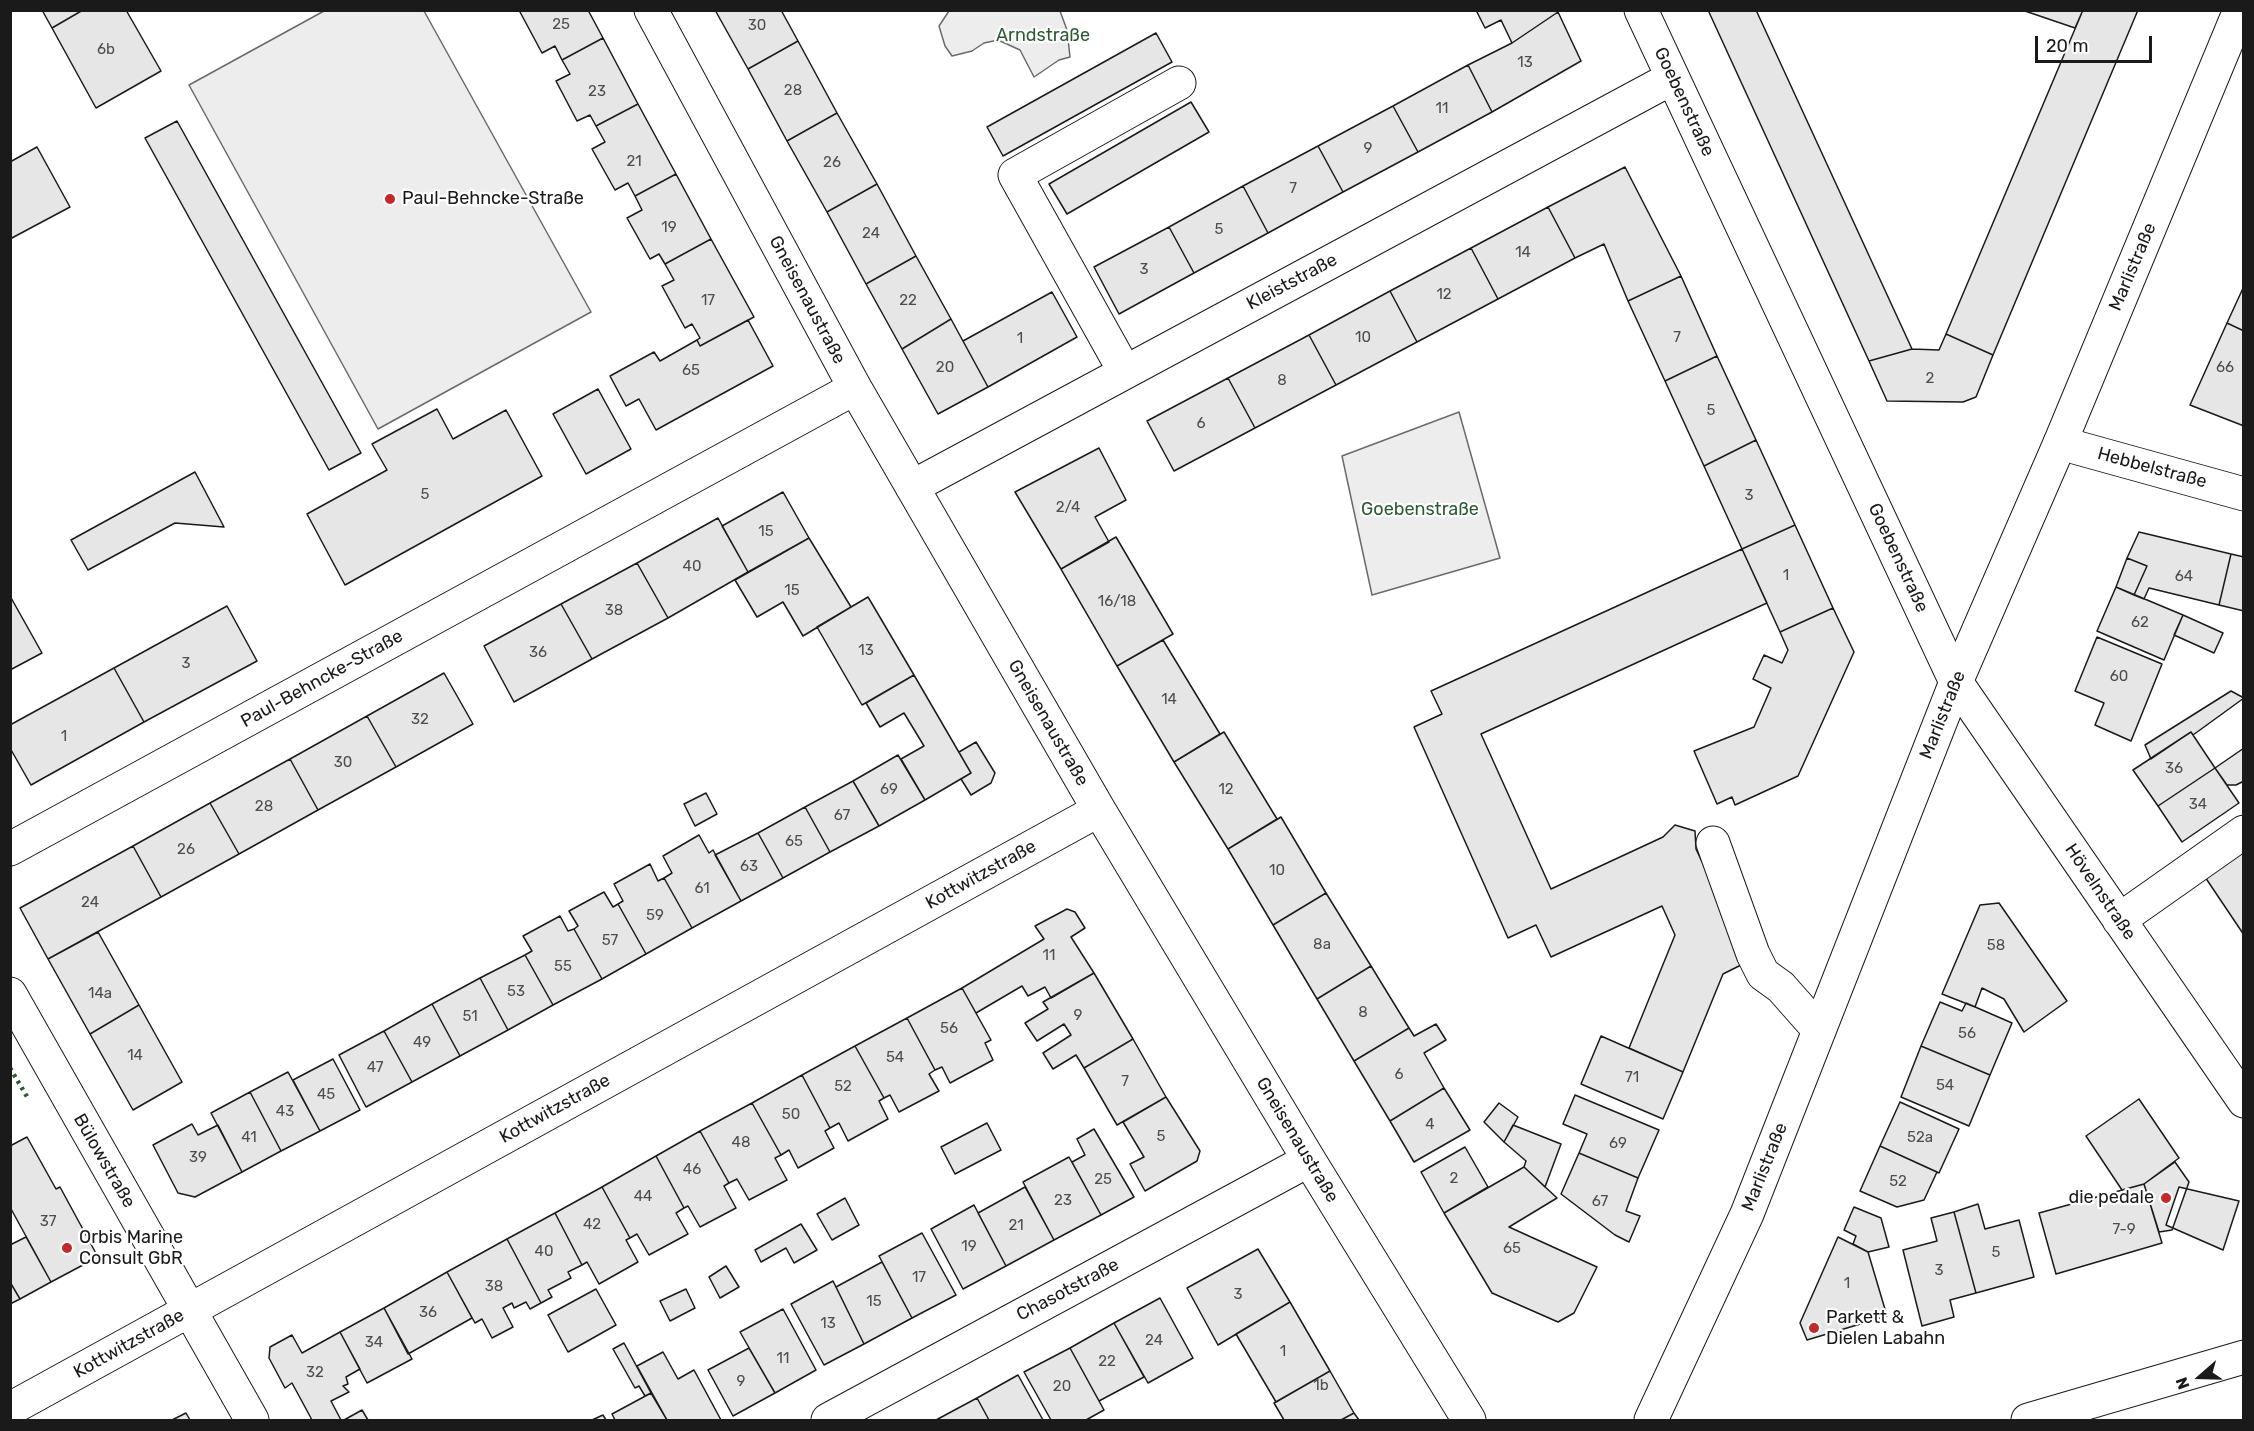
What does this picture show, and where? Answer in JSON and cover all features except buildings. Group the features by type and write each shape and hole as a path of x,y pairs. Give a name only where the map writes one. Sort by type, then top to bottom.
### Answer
{"street":[{"name":"Gneisenaustraße","path":"651,10 855,388 1099,810 1309,1160 1469,1420"},
{"name":"Goebenstraße","path":"1641,10 1956,682"},
{"name":"Marlistraße","path":"1651,1420 1747,1214 1956,682 2060,443 2241,10"},
{"name":"Kleiststraße","path":"912,487 1672,78"},
{"path":"1125,372 1015,175 1179,82"},
{"name":"Paul-Behncke-Straße","path":"10,849 855,388"},
{"name":"Hebbelstraße","path":"2060,443 2244,494"},
{"name":"Hövelnstraße","path":"1956,682 2244,1101"},
{"name":"Kottwitzstraße","path":"10,1408 1099,810"},
{"path":"2119,920 2244,832"},
{"path":"1713,843 1753,954 1763,974 1781,987 1819,1029"},
{"name":"Bülowstraße","path":"10,994 252,1420"},
{"name":"Chasotstraße","path":"828,1420 1309,1160"},
{"path":"2028,1420 2244,1357"}],"shaded area":[{"name":"Paul-Behncke-Straße","path":"324,11 424,11 591,312 378,429 189,85"},
{"name":"Arndstraße","path":"949,11 1060,11 1067,30 1070,57 1059,60 1034,77 1020,50 998,40 984,43 972,51 952,56 945,46 939,26"},
{"name":"Goebenstraße","path":"1459,412 1500,558 1372,595 1342,456"}],"hedge":[{"path":"10,1068 29,1100"}],"place":[{"name":"Paul-Behncke-Straße","path":"390,199"},
{"name":"die pedale","path":"2166,1198"},
{"name":"Orbis Marine Consult GbR","path":"67,1248"},
{"name":"Parkett & Dielen Labahn","path":"1814,1328"}]}
